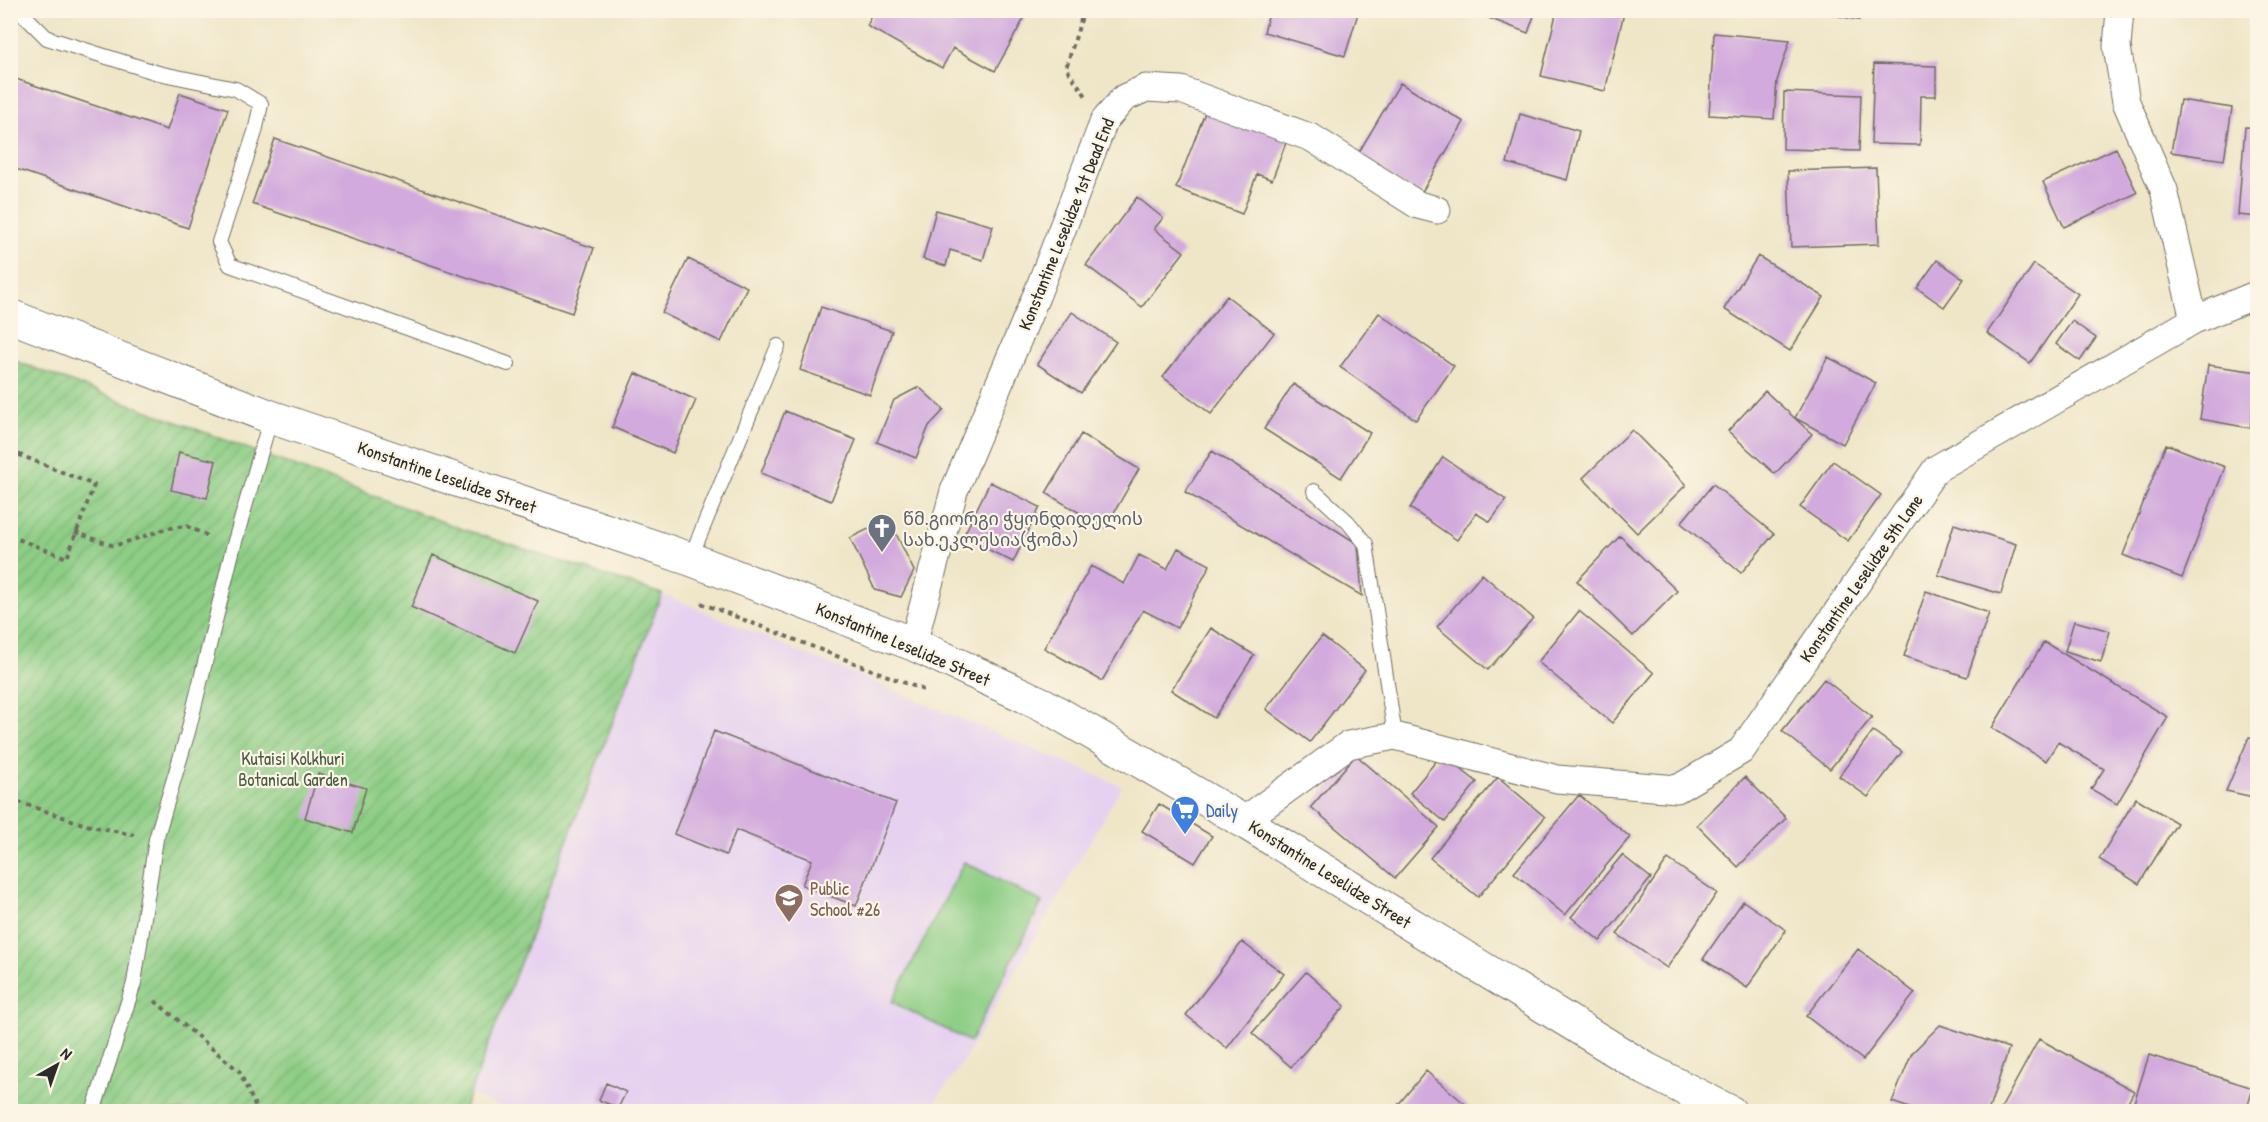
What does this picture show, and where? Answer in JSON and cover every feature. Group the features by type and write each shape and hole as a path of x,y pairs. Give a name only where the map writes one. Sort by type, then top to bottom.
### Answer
{"main road":[{"name":"Konstantine Leselidze Street","path":"10,316 271,417 690,559 913,644 1044,705 1243,821 1646,1069 1730,1112"}],"street":[{"path":"2120,10 2117,47 2126,102 2164,190 2194,320"},
{"name":"Konstantine Leselidze 1st Dead End","path":"913,644 954,491 1037,294 1104,121 1124,98 1146,88 1181,90 1312,138 1418,205 1437,210"},
{"name":"Konstantine Leselidze 5th Lane","path":"1243,821 1348,745 1395,736 1557,778 1677,789 1741,751 1936,469 2194,320 2258,294"}],"lane":[{"path":"15,10 27,18 47,38 158,73 236,89 261,104 255,132 219,242 230,265 508,364"},
{"path":"690,559 778,346"},
{"path":"93,1112 134,983 156,839 188,732 233,548 271,417"},
{"path":"1314,491 1348,522 1366,544 1395,736"}],"path":[{"path":"1066,68 1084,10"},
{"path":"10,451 94,485 67,558 10,536"},
{"path":"75,532 114,546 169,528 187,526 233,548"},
{"path":"690,599 931,693"},
{"path":"10,799 86,825 156,839"},
{"path":"134,983 239,1071 258,1112"}],"shaded area":[{"name":"Public School #26","path":"662,594 1122,786 965,1059 928,1111 514,1112 470,1094"}],"green space":[{"name":"Kutaisi Kolkhuri Botanical Garden","path":"10,359 459,528 662,594 463,1111 11,1111"},
{"path":"964,862 1042,902 970,1042 892,1002"}],"building":[{"path":"875,10 1023,10 1027,13 995,71 953,48 942,68 867,26"},
{"path":"1270,10 1359,10 1345,56 1264,32"},
{"path":"1468,10 1536,10 1528,33"},
{"path":"1557,10 1613,10 1624,13 1605,91 1541,76"},
{"path":"1735,10 1771,10 1771,15 1735,12"},
{"path":"1809,10 1861,10 1859,20"},
{"path":"1714,33 1790,40 1777,81 1774,119 1709,115"},
{"path":"1874,64 1936,66 1936,96 1921,96 1920,145 1871,144"},
{"path":"10,77 167,130 180,93 228,109 188,228 10,167"},
{"path":"1400,83 1464,122 1420,195 1356,157"},
{"path":"1784,92 1861,95 1859,151 1783,149"},
{"path":"2180,100 2232,108 2224,160 2171,152"},
{"path":"1206,110 1287,140 1272,180 1257,174 1242,214 1176,188"},
{"path":"1520,114 1579,131 1567,180 1507,163"},
{"path":"2245,127 2258,128 2258,217 2238,215"},
{"path":"275,139 594,248 572,313 252,204"},
{"path":"2116,148 2137,193 2064,227 2043,182"},
{"path":"1876,168 1879,244 1791,247 1788,171"},
{"path":"1137,197 1163,218 1154,229 1184,252 1142,307 1086,265"},
{"path":"936,210 993,226 983,260 950,250 946,266 923,259"},
{"path":"1758,256 1824,297 1790,351 1724,309"},
{"path":"688,259 747,287 721,342 662,313"},
{"path":"1937,260 1964,279 1944,307 1917,288"},
{"path":"2034,264 2078,294 2030,363 1987,333"},
{"path":"1227,296 1274,333 1211,414 1163,377"},
{"path":"821,307 892,331 870,395 800,370"},
{"path":"1072,312 1116,342 1081,393 1037,364"},
{"path":"1379,313 1454,366 1416,420 1340,367"},
{"path":"2072,321 2096,338 2080,361 2056,344"},
{"path":"1828,357 1876,383 1843,444 1795,418"},
{"path":"2208,365 2258,372 2250,428 2200,419"},
{"path":"635,373 696,400 673,453 612,427"},
{"path":"1293,384 1370,433 1341,478 1264,429"},
{"path":"919,387 944,410 929,426 916,458 877,442 894,400"},
{"path":"1765,391 1812,434 1775,474 1728,431"},
{"path":"785,411 856,440 831,501 761,473"},
{"path":"1632,430 1686,485 1637,533 1583,478"},
{"path":"1081,434 1139,469 1105,528 1046,493"},
{"path":"2166,444 2225,467 2182,578 2123,555"},
{"path":"1212,451 1358,544 1362,596 1185,492"},
{"path":"179,452 216,461 207,498 171,490"},
{"path":"1443,457 1506,500 1490,522 1476,513 1457,540 1410,508"},
{"path":"1833,461 1881,495 1848,541 1800,507"},
{"path":"990,482 1040,507 1013,562 963,537"},
{"path":"1713,484 1774,534 1741,573 1681,523"},
{"name":"წმ.გიორგი ჭყონდიდელის სახ.ეკლესია(ჭომა)","path":"889,519 914,571 901,597 875,590 850,538"},
{"path":"1954,524 2016,544 2001,594 1938,575"},
{"path":"1620,536 1677,591 1633,636 1577,581"},
{"path":"1178,548 1210,565 1177,628 1143,610 1102,681 1044,648 1091,566 1124,584 1139,555 1167,569"},
{"path":"433,555 538,601 515,653 411,607"},
{"path":"1482,574 1533,618 1488,670 1437,627"},
{"path":"1926,591 1989,613 1967,677 1904,656"},
{"path":"1579,611 1654,673 1612,723 1538,662"},
{"path":"2074,621 2110,631 2101,662 2065,651"},
{"path":"1211,628 1254,655 1214,718 1171,690"},
{"path":"1322,636 1365,670 1310,742 1266,709"},
{"path":"2044,642 2168,717 2117,804 2091,789 2104,769 2058,742 2046,761 1992,728"},
{"path":"1824,679 1872,717 1830,769 1782,731"},
{"path":"714,731 896,803 856,906 802,885 812,860 736,830 726,855 674,834"},
{"path":"1873,731 1902,752 1868,797 1839,776"},
{"path":"2249,737 2258,739 2258,798 2226,791"},
{"path":"1442,754 1477,782 1445,822 1410,793"},
{"path":"1356,755 1439,827 1395,878 1311,807"},
{"path":"318,774 366,788 353,833 305,818"},
{"path":"1498,777 1545,817 1478,897 1430,858"},
{"path":"1745,777 1786,818 1738,867 1697,825"},
{"path":"1579,795 1630,837 1565,915 1514,873"},
{"path":"2136,798 2177,823 2139,884 2099,859"},
{"path":"1159,804 1212,836 1195,863 1142,831"},
{"path":"1622,855 1651,878 1600,941 1571,917"},
{"path":"1668,859 1717,893 1667,968 1617,934"},
{"path":"1743,901 1786,930 1747,988 1703,959"},
{"path":"1242,942 1284,974 1227,1048 1186,1015"},
{"path":"1858,949 1915,993 1863,1060 1806,1016"},
{"path":"1306,972 1345,1006 1291,1067 1252,1033"},
{"path":"1940,1025 2009,1048 1988,1112 1921,1112 1892,1102 1912,1053"},
{"path":"2039,1039 2134,1091 2123,1112 1999,1112"},
{"path":"2149,1055 2253,1088 2246,1112 2131,1112"},
{"path":"1426,1071 1471,1109 1468,1112 1392,1112"},
{"path":"606,1083 626,1092 618,1108 599,1100"}],"place":[{"name":"წმ.გიორგი ჭყონდიდელის სახ.ეკლესია(ჭომა)","path":"882,554"},
{"name":"Daily","path":"1185,836"},
{"name":"Public School #26","path":"789,924"}]}
